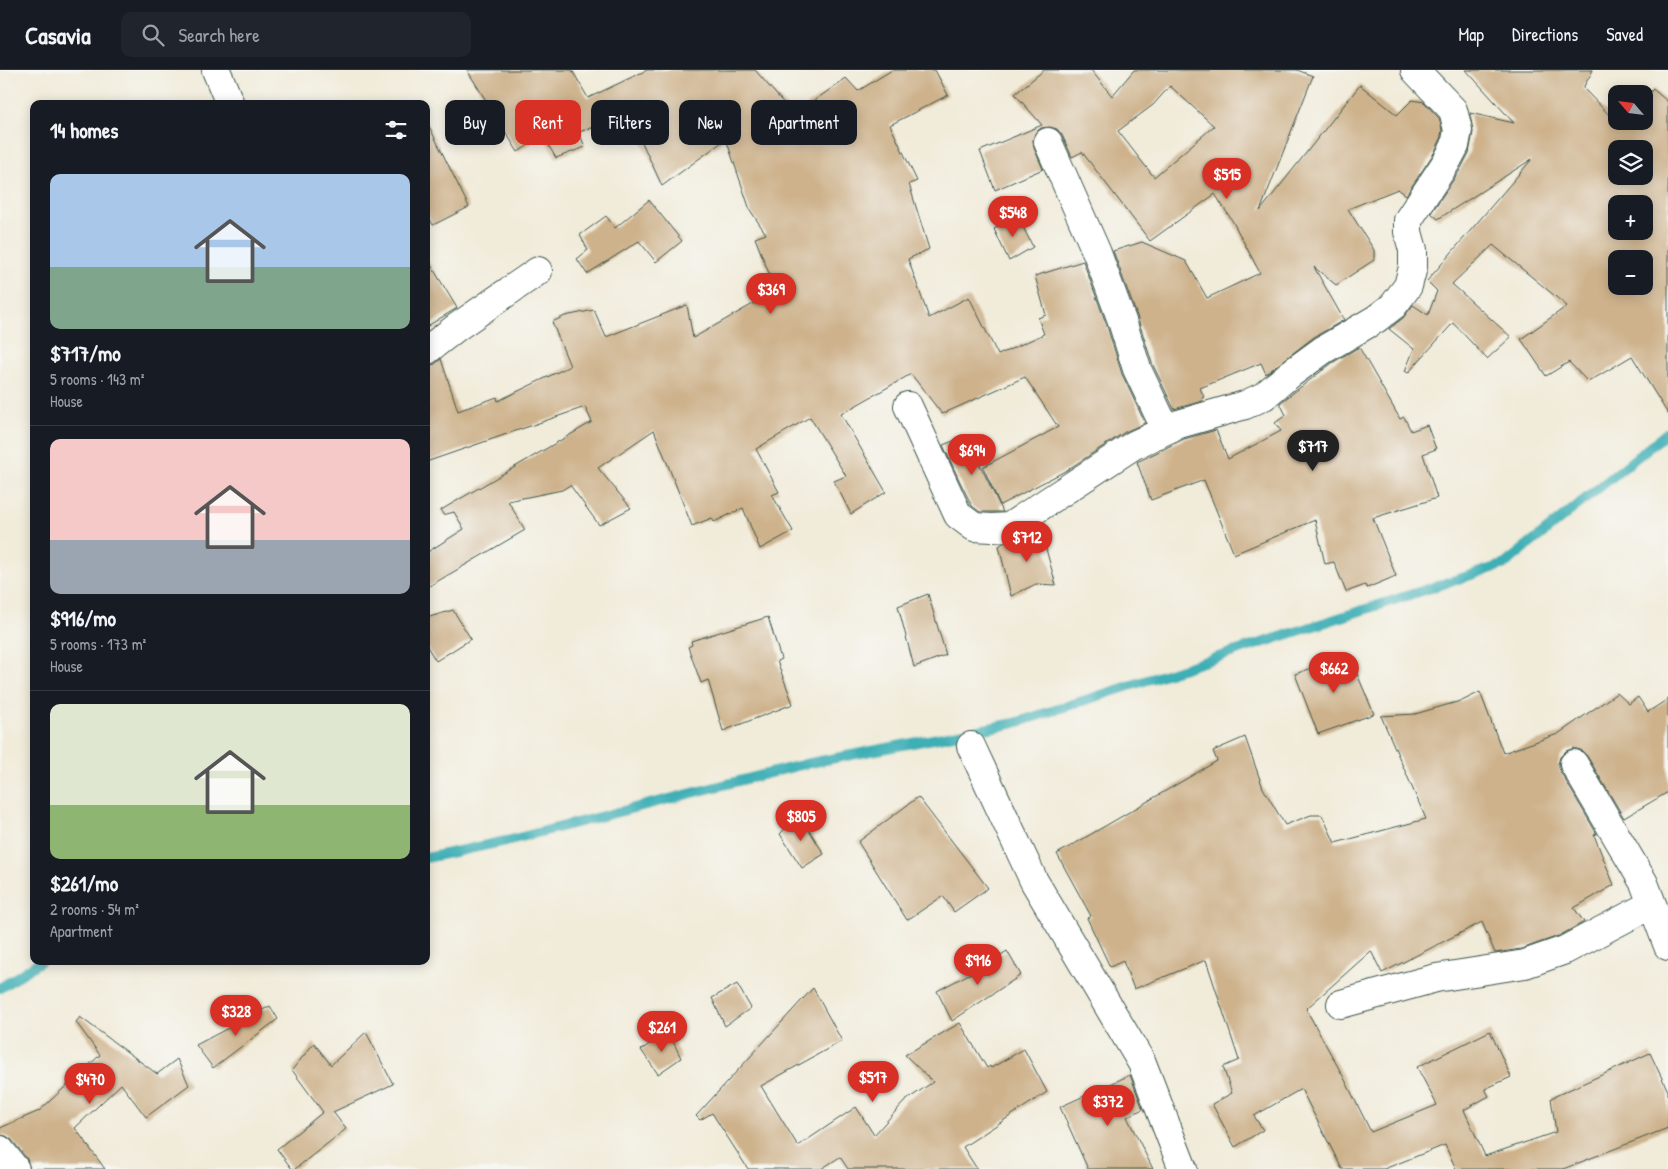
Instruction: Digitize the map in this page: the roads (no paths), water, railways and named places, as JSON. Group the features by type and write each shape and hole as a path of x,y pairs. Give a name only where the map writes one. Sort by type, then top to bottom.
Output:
{"street":[{"path":"216,70 228,100"},
{"path":"908,406 958,515 974,527 983,528 1009,526 1134,445 1179,424 1245,404 1264,396 1323,350 1376,319 1393,306 1408,286 1413,267 1413,250 1408,232 1408,220 1447,161 1455,146 1458,130 1453,110 1415,70"},
{"path":"1048,142 1097,253 1137,369 1166,430"},
{"path":"430,348 538,271"},
{"path":"971,746 1034,881 1142,1062 1183,1169"},
{"path":"1574,764 1644,883 1668,946"},
{"path":"1341,1004 1436,978 1525,964 1565,950 1652,904"},
{"path":"0,1150 15,1169"}],"waterway":[{"path":"430,857 506,841 805,764 1015,723 1505,564 1668,432"},
{"path":"0,988 35,965"}]}
